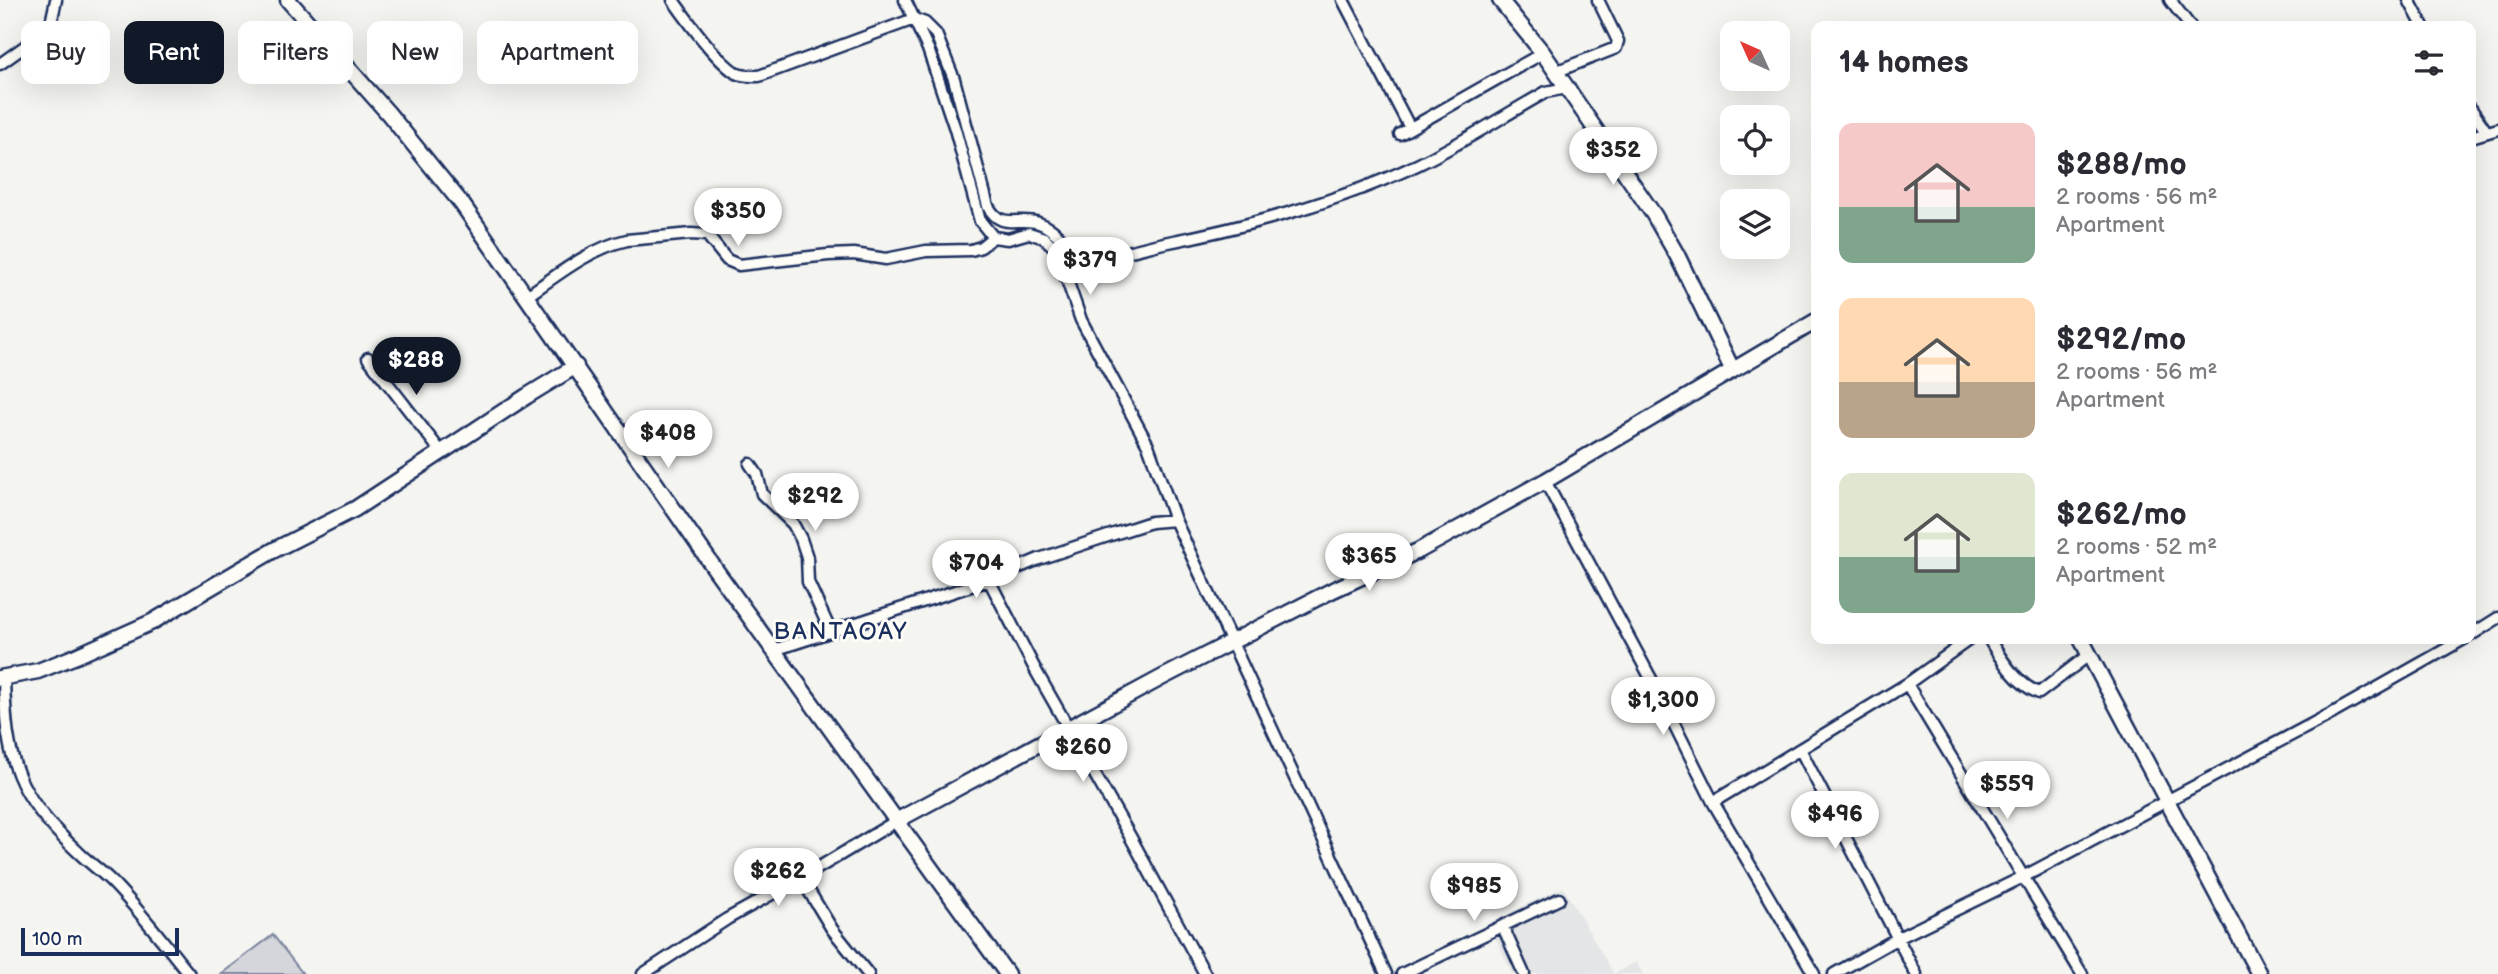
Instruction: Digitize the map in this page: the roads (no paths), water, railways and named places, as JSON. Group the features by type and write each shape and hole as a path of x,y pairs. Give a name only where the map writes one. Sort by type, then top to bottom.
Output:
{"street":[{"path":"0,64 45,32 51,23 56,0"},
{"path":"288,0 379,103 462,204 707,558 898,820 999,971"},
{"path":"673,0 723,61 736,73 746,76 759,76 914,19 925,23 936,34 954,79 992,215 1004,222 1038,223 1048,227 1075,251 1097,257 1221,232 1329,202 1418,165 1546,92 1567,88"},
{"path":"905,0 928,49 956,129 980,221 993,237 1008,239 1029,233 1044,238 1059,257 1081,320 1149,445 1175,520 1386,974"},
{"path":"1343,0 1410,128"},
{"path":"1500,0 1543,53 1660,225 1732,369"},
{"path":"1555,72 1616,48 1618,41 1598,0"},
{"path":"2170,0 2186,21"},
{"path":"2409,0 2420,21"},
{"path":"1400,134 1543,53"},
{"path":"2476,116 2486,131"},
{"path":"2476,135 2498,129"},
{"path":"527,296 565,269 617,242 627,240 707,235 727,260 740,265 845,254 886,259 926,251 971,250 981,247 993,237"},
{"path":"643,974 727,919 898,820 1331,591 1420,550 1545,481 1811,324"},
{"path":"368,358 442,453"},
{"path":"190,974 113,883 37,810 23,788 10,751 2,678 38,670 76,656 152,622 274,550 355,509 576,366"},
{"path":"750,464 757,474 762,494 793,524 801,538 807,557 808,582 830,630"},
{"path":"1545,481 1656,688 1713,802 1814,974"},
{"path":"774,650 989,580 1039,559 1108,536 1151,523 1175,520"},
{"path":"989,580 1008,620 1205,974"},
{"path":"2476,632 2498,618"},
{"path":"1713,802 1906,684 1963,644"},
{"path":"1992,644 2009,668 2039,693 2090,654"},
{"path":"2084,644 2259,974"},
{"path":"1834,974 1898,938 2023,877 2333,713 2455,644"},
{"path":"1906,684 2082,974"},
{"path":"1800,749 1916,974"},
{"path":"802,878 832,929 868,974"},
{"path":"1402,974 1559,899"},
{"path":"1503,927 1524,974"}],"district":[{"name":"BANTAOAY","path":"841,631"}]}
